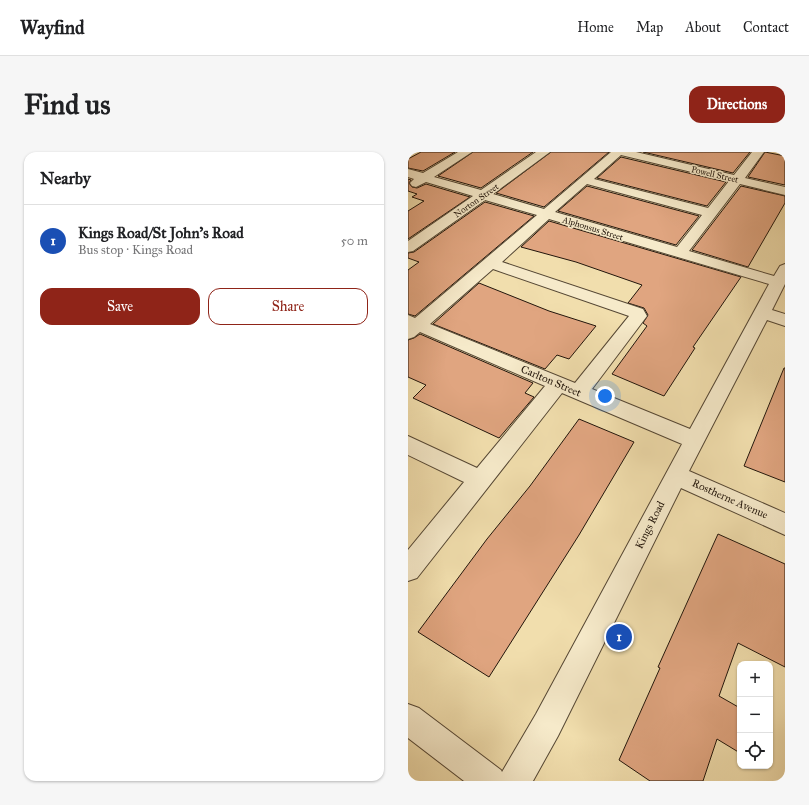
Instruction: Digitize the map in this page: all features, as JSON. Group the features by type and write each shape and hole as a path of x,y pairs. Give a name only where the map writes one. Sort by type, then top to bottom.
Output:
{"street":[{"path":"408,187 466,152"},
{"name":"Norton Street","path":"408,248 544,152"},
{"path":"411,326 491,263 584,180 619,152"},
{"name":"Powell Street","path":"619,152 785,191"},
{"path":"680,253 758,152"},
{"name":"Alphonsus Street","path":"408,173 680,253 782,276"},
{"path":"584,180 710,213"},
{"path":"491,263 637,313 638,316 579,392"},
{"name":"Kings Road","path":"515,781 550,718 694,440 782,276"},
{"path":"762,313 785,320"},
{"name":"Carlton Street","path":"411,326 579,392 694,440"},
{"path":"408,569 558,384"},
{"path":"408,445 481,480"},
{"name":"Rostherne Avenue","path":"676,475 785,524"},
{"path":"408,719 490,781"}],"building":[{"path":"421,152 455,152 423,171 408,168 408,159"},
{"path":"473,152 533,152 481,188 438,176"},
{"path":"551,152 609,152 544,207 496,193"},
{"path":"643,152 750,152 733,173"},
{"path":"765,152 785,156 785,185 748,177"},
{"path":"621,157 726,182 707,206 597,178"},
{"path":"408,179 411,180 409,183 412,187 417,188 426,184 470,197 408,239 408,211 424,201 412,197 417,194 408,191"},
{"path":"587,186 699,216 676,245 558,211"},
{"path":"741,186 785,196 785,203 748,267 692,250"},
{"path":"485,202 534,216 415,316 408,314 408,270 419,262 408,258 408,253 414,252"},
{"path":"549,221 741,277 693,347 695,348 664,396 612,374 647,326 643,323 648,315 644,308 628,303 642,285 576,262 521,247"},
{"path":"479,283 549,311 596,326 569,359 557,355 545,369 433,324"},
{"path":"420,334 533,383 525,393 534,397 499,438 413,398 426,385 408,377 408,340"},
{"path":"785,368 785,482 744,466"},
{"path":"579,419 634,442 579,535 489,677 418,632 487,539 530,486"},
{"path":"718,534 785,564 785,667 738,643 719,696 737,706 737,751 717,739 703,781 650,781 619,760 660,668 658,667"}],"place":[{"name":"Kings Road/St John's Road","path":"619,637"}]}
